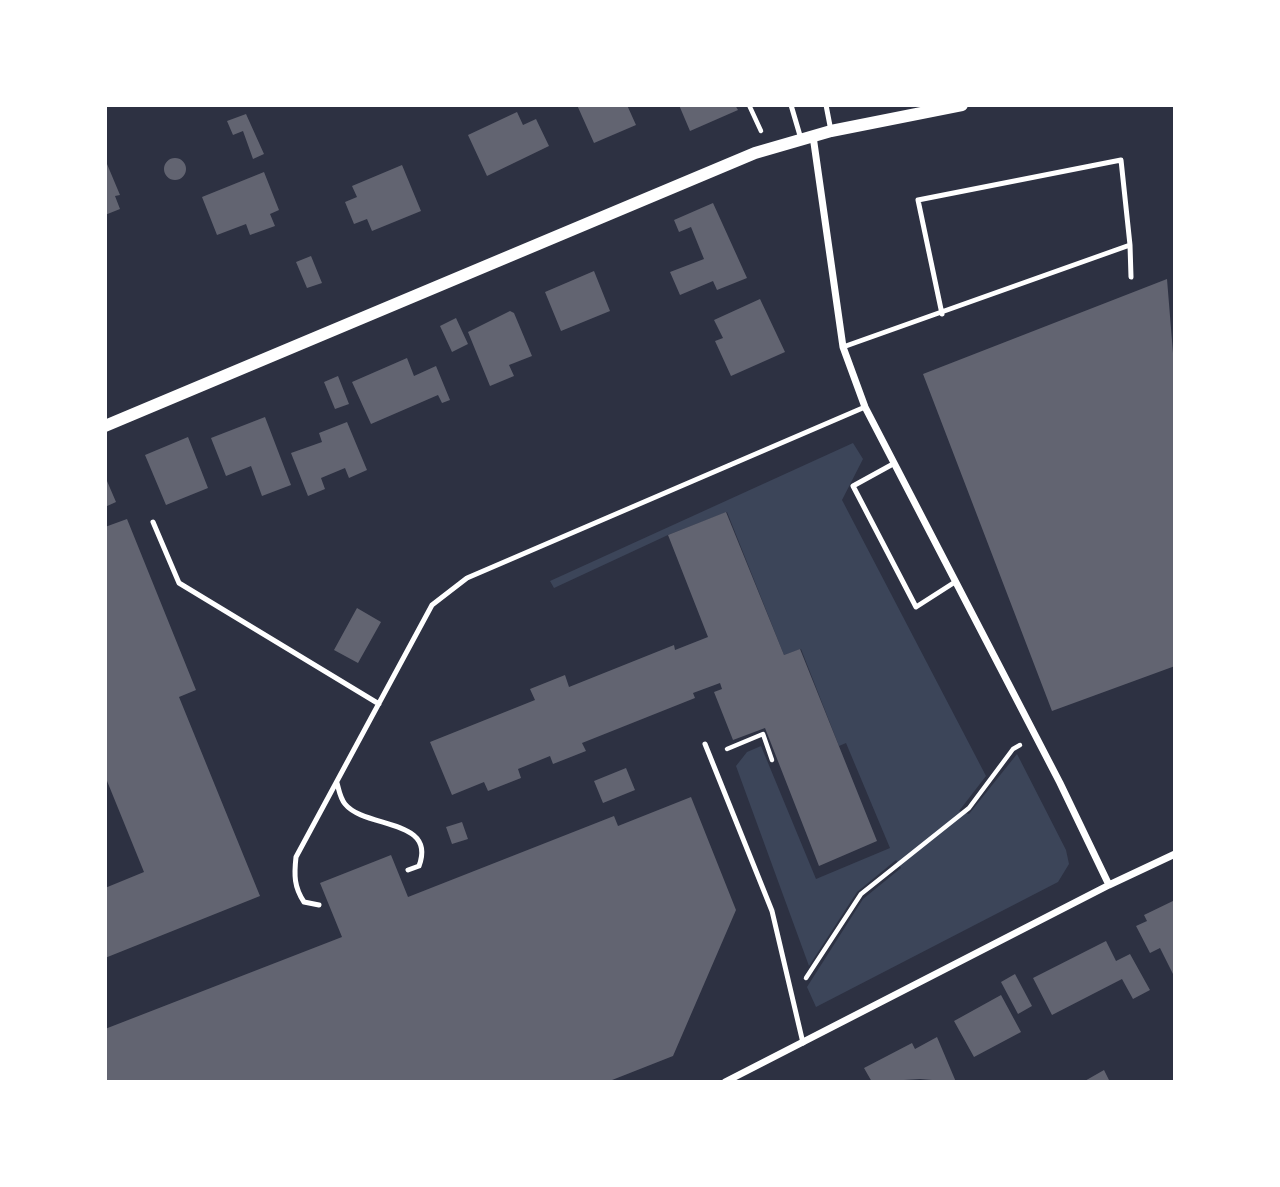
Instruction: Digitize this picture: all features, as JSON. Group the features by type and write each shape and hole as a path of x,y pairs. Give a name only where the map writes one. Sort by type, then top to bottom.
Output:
{"street":[{"path":"105,426 732,163 831,131 962,105"},
{"path":"807,138 844,347 865,407 1036,736 1109,885"},
{"path":"725,1082 1109,885 1175,854"}],"lane":[{"path":"791,105 807,138"},
{"path":"826,105 831,131"},
{"path":"942,314 918,200 1121,160 1131,277"},
{"path":"844,347 1130,245"},
{"path":"319,905 304,902 297,892 294,875 296,857 432,605 467,578 865,407"},
{"path":"893,464 853,486 916,607 955,582"},
{"path":"153,522 179,583 379,704"},
{"path":"705,744 772,911 803,1043"},
{"path":"337,783 345,804 360,815 405,828 416,837 421,845 422,856 419,866 408,870"}],"path":[{"path":"710,756 763,734 772,760"},
{"path":"789,985 804,980 861,894 969,808 1013,749 1036,736"}],"shaded area":[{"path":"853,443 863,459 842,500 986,776 959,811 969,814 1017,754 1066,850 1069,864 1058,882 816,1007 807,987 863,899 901,868 896,860 857,892 809,966 736,766 747,752 761,746 816,879 890,848 846,743 839,746 801,649 784,655 727,512 668,535 554,588 550,581"}],"building":[{"path":"577,105 627,105 636,125 594,143"},
{"path":"679,105 735,105 738,110 690,131"},
{"path":"517,112 523,125 536,119 549,146 487,176 468,135"},
{"path":"246,114 264,154 253,159 243,131 233,135 227,121"},
{"path":"175,158 183,161 186,169 183,177 175,180 167,177 164,169 167,161"},
{"path":"107,164 120,195 115,196 120,209 105,215"},
{"path":"402,165 421,211 372,231 367,219 354,224 345,202 357,197 352,186"},
{"path":"264,172 279,210 270,214 275,226 250,235 246,224 217,235 202,197"},
{"path":"713,203 747,278 717,290 713,281 680,295 670,272 704,259 691,227 679,232 674,220"},
{"path":"311,256 322,283 307,288 296,262"},
{"path":"594,271 610,311 561,331 545,292"},
{"path":"1167,279 1175,378 1175,666 1052,711 923,374"},
{"path":"760,299 785,352 731,376 715,341 723,338 714,320"},
{"path":"510,311 514,313 532,356 509,365 514,376 490,386 468,332"},
{"path":"456,318 468,344 452,352 440,326"},
{"path":"407,358 414,376 436,366 450,400 442,403 438,395 371,424 352,382"},
{"path":"338,376 349,404 335,409 324,382"},
{"path":"265,417 291,485 262,496 251,466 226,476 211,438"},
{"path":"347,422 367,470 349,478 345,468 321,478 325,489 308,496 291,453 322,442 319,433"},
{"path":"188,437 208,488 166,505 145,455"},
{"path":"107,481 116,502 105,507 105,482"},
{"path":"726,512 784,655 800,649 877,841 819,866 765,728 733,740 714,692 722,689 720,683 693,693 695,698 582,743 586,751 553,764 550,756 518,769 521,778 488,791 484,782 452,795 430,742 535,700 530,689 565,675 569,687 674,645 675,650 708,637 668,535"},
{"path":"127,519 196,690 179,697 260,896 105,958 105,888 144,872 105,776 105,527"},
{"path":"357,608 381,622 358,663 334,650"},
{"path":"626,768 635,790 603,803 594,781"},
{"path":"691,797 736,910 673,1056 607,1082 105,1082 105,1029 342,937 320,883 391,855 408,897 614,816 618,826"},
{"path":"462,822 468,839 452,844 446,827"},
{"path":"1175,900 1175,978 1160,948 1150,953 1136,926 1147,921 1144,915"},
{"path":"1106,941 1116,961 1130,954 1150,990 1133,999 1122,979 1052,1015 1033,978"},
{"path":"1015,974 1032,1006 1018,1014 1001,982"},
{"path":"1001,995 1021,1032 974,1057 954,1021"},
{"path":"937,1037 956,1082 920,1079 872,1082 864,1068 912,1043 915,1049"},
{"path":"1104,1070 1110,1082 1083,1082"}]}
